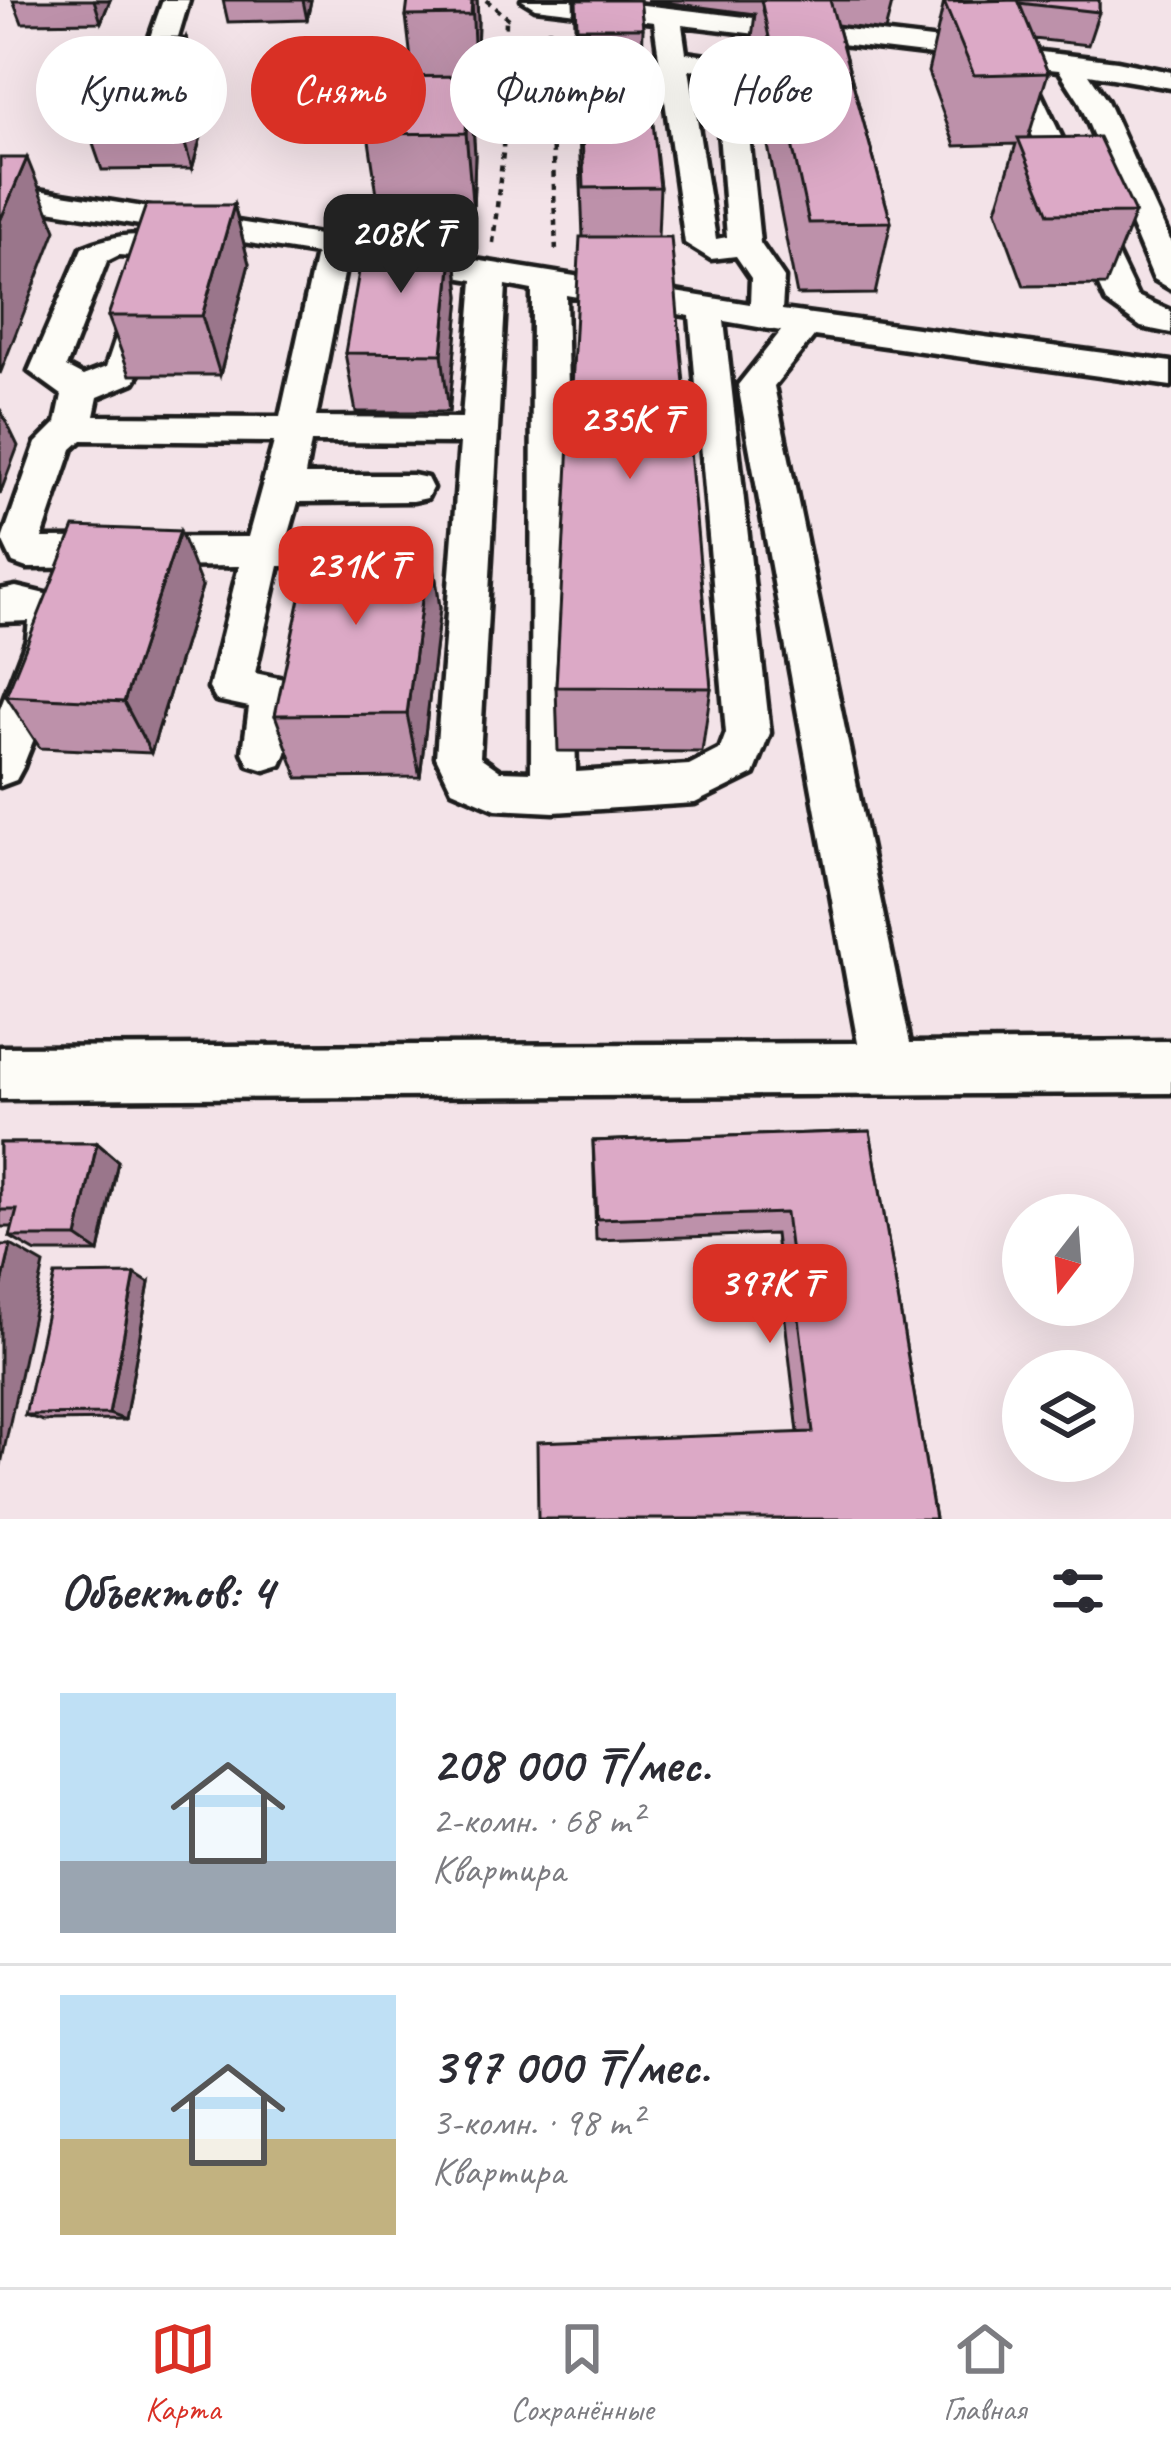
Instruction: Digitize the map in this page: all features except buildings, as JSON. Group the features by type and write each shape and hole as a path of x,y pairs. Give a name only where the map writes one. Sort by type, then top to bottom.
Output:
{"lane":[{"path":"164,36 176,0"},
{"path":"543,1 1171,80"},
{"path":"667,17 701,243 711,249 744,244"},
{"path":"1010,57 1123,302 1154,319 1171,322"},
{"path":"673,58 717,65 729,77 744,244 770,276 784,320 757,385 889,1070"},
{"path":"1069,64 1093,101 1171,279"},
{"path":"0,193 490,273 553,265 706,307 1171,374"},
{"path":"266,752 273,692 231,688 251,591 283,489 334,248"},
{"path":"553,265 554,793"},
{"path":"490,273 458,757 468,777 496,790 554,793 695,784 738,761 748,733 706,307"},
{"path":"415,551 27,553 22,540 55,443 77,409 293,430 480,431"},
{"path":"283,489 413,488"},
{"path":"0,606 16,603 51,610 47,639 0,767"},
{"path":"0,1073 1171,1067"}],"path":[{"path":"543,1 553,265"},
{"path":"490,273 503,154 506,19"}]}
